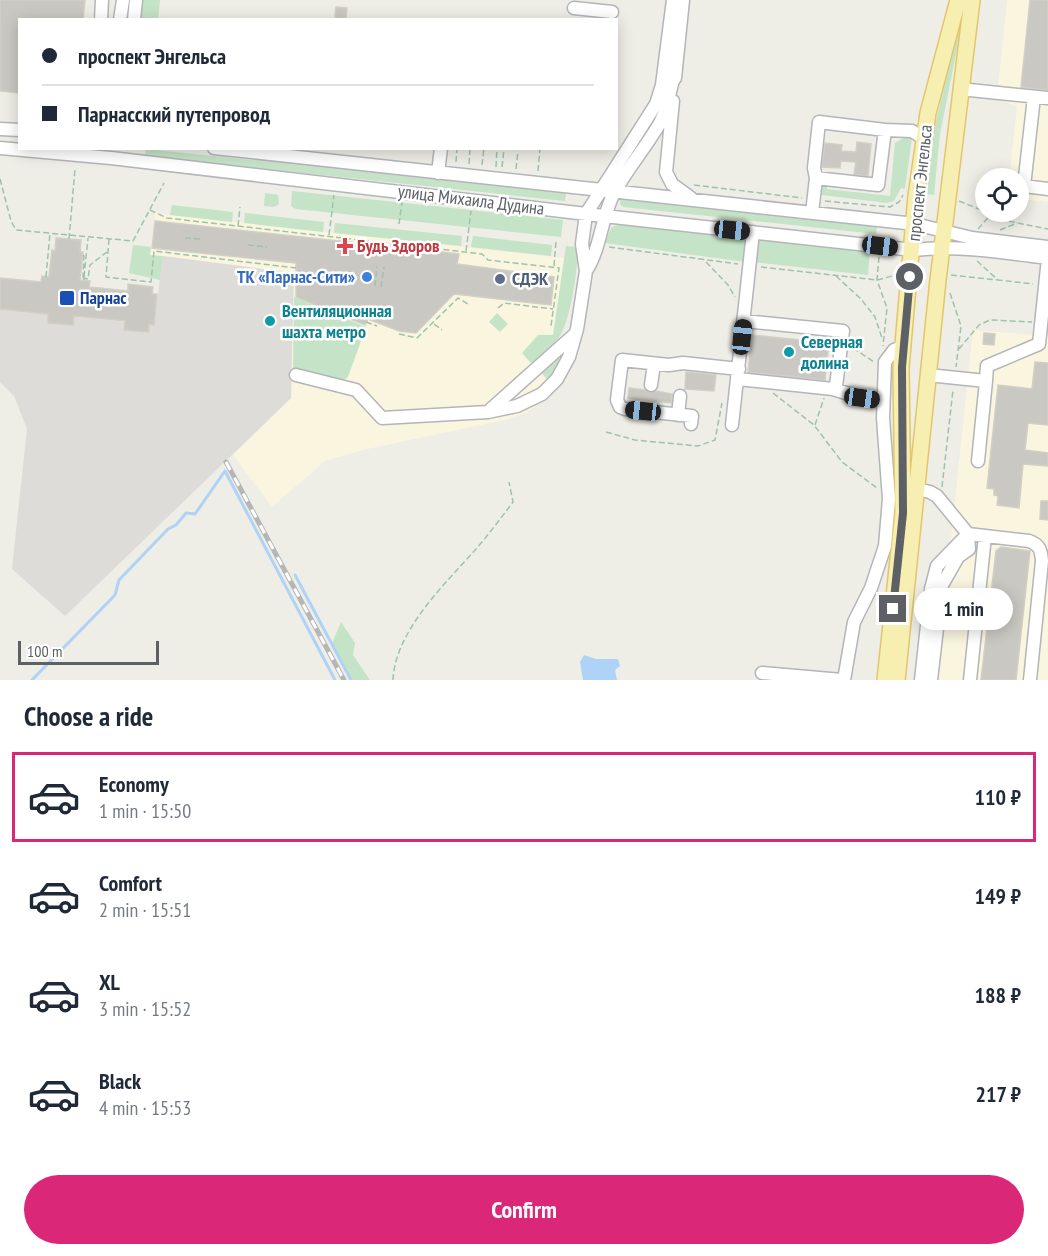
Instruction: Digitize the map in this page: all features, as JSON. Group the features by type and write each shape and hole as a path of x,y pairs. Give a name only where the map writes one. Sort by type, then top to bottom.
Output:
{"main road":[{"name":"проспект Энгельса","path":"909,514 902,367 923,138 958,0"},
{"name":"проспект Энгельса","path":"909,514 917,489 943,240 972,0"},
{"path":"885,680 909,514"},
{"path":"897,680 909,514"}],"street":[{"path":"101,18 102,0"},
{"path":"120,18 123,0"},
{"path":"134,18 136,0"},
{"path":"296,375 356,390 382,418 488,412 518,406 542,394 557,379 569,357 575,334 586,271 582,244 586,214 656,104 662,85 673,0"},
{"path":"683,0 670,17 675,72 666,172 672,184 695,200"},
{"path":"574,8 613,10"},
{"path":"586,271 595,258 604,216 615,192 660,123 675,72"},
{"path":"960,90 1048,98"},
{"path":"1034,97 1024,186 1048,188"},
{"path":"891,130 920,121 928,113"},
{"path":"812,213 819,122 912,131 923,138"},
{"path":"0,129 18,130"},
{"path":"816,178 878,185 891,130"},
{"name":"улица Михаила Дудина","path":"0,148 18,149"},
{"name":"улица Михаила Дудина","path":"56,150 112,152 586,214 913,250 943,240"},
{"name":"улица Михаила Дудина","path":"224,150 915,224 943,240"},
{"path":"438,173 441,150"},
{"path":"732,425 753,232"},
{"path":"943,240 972,238 1048,247"},
{"path":"943,240 971,248 1048,258 1041,323 1043,345 987,366 978,461"},
{"path":"744,317 843,331 836,386 830,389"},
{"path":"488,412 575,334"},
{"path":"762,673 843,680 854,622 881,564 885,546 889,499 883,401 885,366 894,350 904,346"},
{"path":"691,424 692,416 625,409 618,404 622,360 669,365 683,363 739,374 761,382 830,389 883,401"},
{"path":"651,385 654,364"},
{"path":"928,375 986,381"},
{"path":"678,415 680,396"},
{"path":"917,489 937,496 968,534 969,549 958,557 942,585 931,680"},
{"path":"968,534 1029,541 1037,543 1041,550 1042,561 1030,680"},
{"path":"921,680 931,589 937,566 968,534"},
{"path":"970,680 985,536"}],"path":[{"path":"456,162 457,150"},
{"path":"469,164 470,150"},
{"path":"482,165 484,150"},
{"path":"496,167 497,150"},
{"path":"502,167 504,150"},
{"path":"516,169 518,150"},
{"path":"538,171 540,150"},
{"path":"69,239 75,169"},
{"path":"0,179 11,221 16,230 133,241 164,183"},
{"path":"687,184 890,207 899,202 903,195"},
{"path":"329,236 334,194"},
{"path":"955,200 975,207"},
{"path":"399,224 402,201"},
{"path":"958,208 959,201"},
{"path":"238,226 240,207"},
{"path":"466,252 471,209"},
{"path":"150,210 167,218 482,254 488,260 559,268 551,326"},
{"path":"982,232 975,231 984,222"},
{"path":"1012,222 1048,229"},
{"path":"1000,230 1017,223"},
{"path":"46,276 50,233"},
{"path":"84,279 88,237"},
{"path":"185,238 201,239"},
{"path":"109,239 106,277 151,282 154,251 296,268"},
{"path":"554,267 556,241"},
{"path":"249,245 267,247"},
{"path":"84,279 88,279 90,265 108,252"},
{"path":"83,255 82,278 84,279"},
{"path":"880,255 877,280 887,308 883,340 885,366"},
{"path":"705,261 728,285 744,317"},
{"path":"976,261 998,280"},
{"path":"375,286 377,266"},
{"path":"381,287 384,267"},
{"path":"950,274 1045,285"},
{"path":"836,276 861,299 875,317 883,340"},
{"path":"937,496 942,489 961,326 949,290"},
{"path":"399,334 417,338 458,298 468,304"},
{"path":"498,308 504,303 554,309"},
{"path":"958,350 979,325 990,320 1041,323"},
{"path":"366,322 377,326"},
{"path":"433,323 442,330"},
{"path":"842,342 885,366"},
{"path":"761,382 814,426 842,462 889,499"},
{"path":"814,426 830,389"},
{"path":"393,680 393,671 409,629 442,585 477,548 513,502 509,482"}],"shaded area":[{"path":"1007,0 1048,0 1048,202 1029,200 1029,168 1010,168 1017,107 997,98"},
{"path":"155,213 564,258 553,335 541,334 522,353 556,391 528,412 513,418 363,450 325,461 272,507 233,455 291,398 294,274 150,255"},
{"path":"163,256 294,273 291,398 65,616 12,569 27,429 14,396 0,382 0,309 154,325"},
{"path":"973,330 1048,336 1048,680 936,680"}],"green space":[{"path":"141,0 160,0 158,18 139,18"},
{"path":"958,28 961,29 940,134 934,195 927,194 933,134"},
{"path":"908,135 912,137 905,189 901,188 894,201 887,203 822,195 821,184 827,185 827,189 890,196 895,143"},
{"path":"146,150 156,150 566,193 565,201 145,156"},
{"path":"292,191 563,220 561,237 296,209 291,206"},
{"path":"265,193 278,195 279,204 274,207 264,206"},
{"path":"625,198 877,226 876,234 623,207 620,200"},
{"path":"172,205 233,212 232,222 170,215"},
{"path":"245,213 324,222 323,232 244,223"},
{"path":"335,223 462,236 461,246 334,233"},
{"path":"621,223 745,237 747,240 745,262 605,243 611,228"},
{"path":"473,236 552,245 551,256 471,247"},
{"path":"758,238 870,250 868,275 753,262"},
{"path":"133,245 151,247 150,255 163,256 160,280 129,273"},
{"path":"566,246 577,247 577,266 574,291 565,326 548,350 531,363 522,353 538,335 553,335"},
{"path":"294,297 366,327 348,377 344,380 293,369"},
{"path":"497,313 508,324 500,332 489,322"},
{"path":"556,358 561,362 549,381 540,371"},
{"path":"341,622 355,643 353,655 370,680 350,680 332,643"}],"water":[{"path":"584,655 596,659 618,659 620,666 615,670 617,680 583,680 580,662"}],"building":[{"path":"0,0 85,0 83,18 18,18 18,93 0,91"},
{"path":"1030,0 1048,0 1048,90 1021,87"},
{"path":"336,7 347,8 346,18 335,17"},
{"path":"857,142 871,144 868,176 854,174 856,162 841,161 840,168 822,167 825,143 842,145 841,151 856,152"},
{"name":"ТК «Парнас-Сити»","path":"155,221 459,254 457,264 554,277 551,305 454,294 416,333 399,331 368,319 365,325 296,297 296,263 152,248"},
{"name":"Парнас","path":"56,238 81,240 80,252 83,252 80,280 90,281 89,287 128,291 128,284 153,287 152,294 157,294 154,325 149,324 149,332 124,330 125,321 74,316 73,325 48,323 48,314 0,309 0,278 41,282 42,276 49,277 52,250 55,251"},
{"name":"Вентиляционная шахта метро","path":"270,315 275,320 270,325 265,320"},
{"path":"984,333 995,334 994,345 983,344"},
{"name":"Северная долина","path":"752,335 829,343 825,380 748,372"},
{"path":"1035,362 1048,363 1048,425 1028,423 1025,450 1048,453 1048,466 1023,464 1019,508 997,505 998,496 994,495 994,489 987,488 998,385 1032,389"},
{"path":"686,372 716,375 714,391 685,389"},
{"path":"629,388 650,393 656,391 672,394 671,403 628,398"},
{"path":"1041,501 1048,501 1048,520 1040,519"},
{"path":"1001,547 1030,551 1016,680 981,680 996,551"}],"waterway":[{"path":"32,680 115,595 119,580 168,529 176,525 186,513 195,514 225,471 335,680"},
{"path":"295,575 351,680"}],"railway":[{"path":"226,462 344,680"}],"place":[{"name":"Будь Здоров","path":"345,246"},
{"name":"ТК «Парнас-Сити»","path":"367,277"},
{"name":"СДЭК","path":"500,279"},
{"name":"Парнас","path":"67,298"},
{"name":"Вентиляционная шахта метро","path":"270,321"},
{"name":"Северная долина","path":"789,352"}],"route":[{"path":"893,609 903,513 902,367 910,277"}]}
